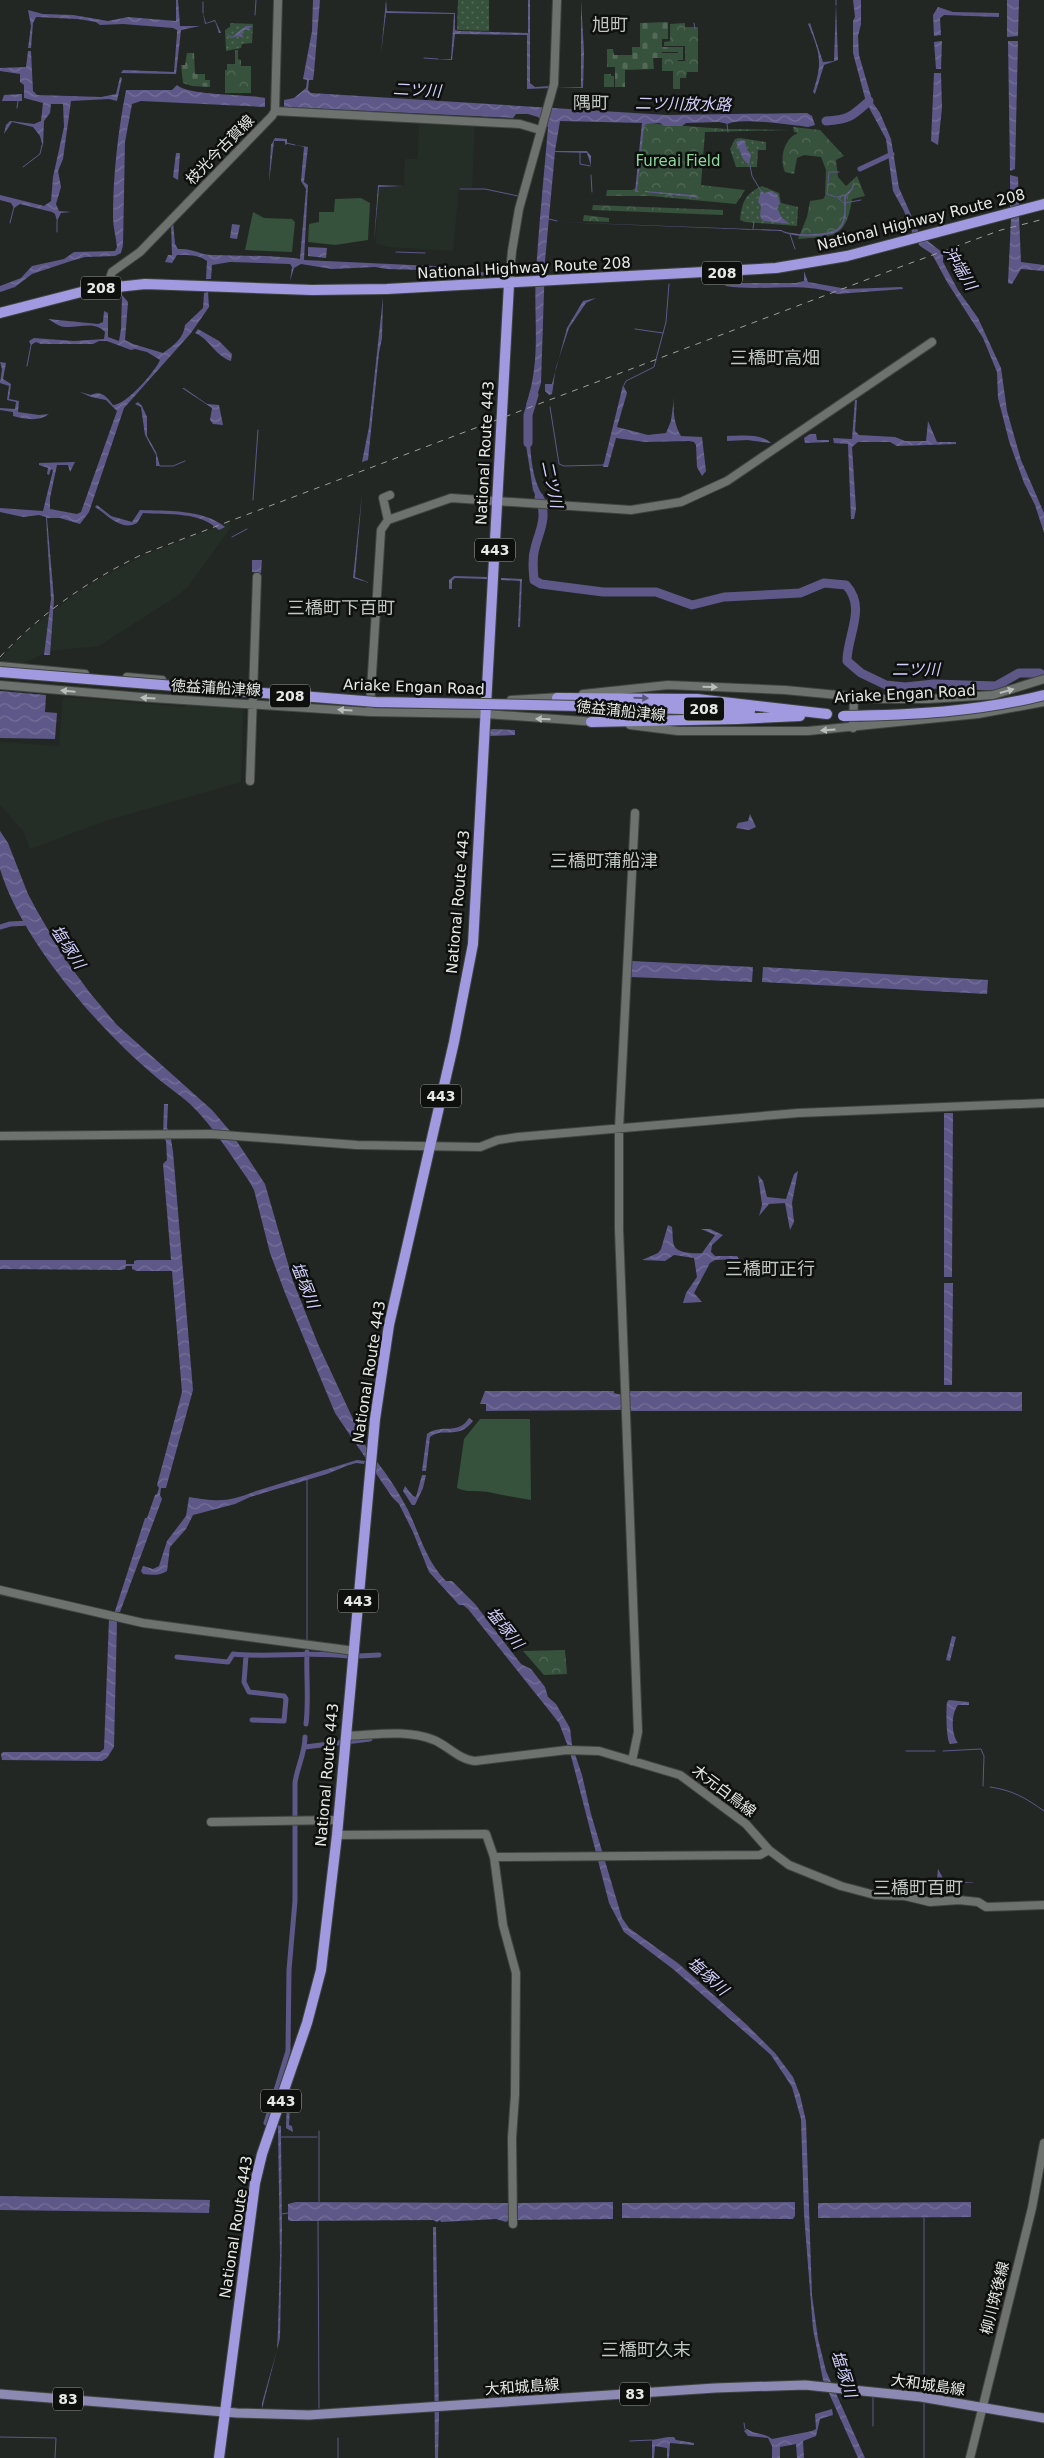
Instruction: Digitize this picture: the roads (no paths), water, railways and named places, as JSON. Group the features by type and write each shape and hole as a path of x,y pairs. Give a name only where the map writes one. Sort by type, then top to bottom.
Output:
{"highway":[{"name":"National Highway Route 208","path":"0,312 69,294 107,287 145,284 353,290 509,284 776,268 826,261 1044,204"},
{"name":"National Route 443","path":"218,2458 255,2183 262,2154 307,2023 322,1970 339,1820 371,1464 389,1325 454,1042 473,944 509,284"},
{"name":"Ariake Engan Road","path":"0,672 376,702 827,714 902,715 966,710 1044,693"},
{"path":"557,698 697,699 827,714"},
{"path":"591,722 738,719 827,714"}],"main road":[{"name":"大和城島線","path":"0,2394 224,2412 309,2415 715,2388 830,2387 921,2397 1044,2418"}],"street":[{"name":"枝光今古賀線","path":"107,287 112,272 140,252 275,111 278,0"},
{"path":"509,284 519,210 548,108 556,70 557,0"},
{"path":"275,111 520,124 541,128"},
{"path":"370,712 381,530 383,524 388,520 451,498 641,509 681,502 713,489 793,438 932,342"},
{"path":"388,520 382,503 383,498 390,495"},
{"path":"250,781 257,577"},
{"name":"徳益蒲船津線","path":"0,666 370,697 487,700 557,698 668,685 928,699 992,695 1044,680"},
{"name":"徳益蒲船津線","path":"0,685 116,696 370,712 486,714 678,731 730,732 783,732 853,728 900,720 978,714 1044,702"},
{"path":"729,688 730,700"},
{"path":"853,728 854,696"},
{"path":"928,699 929,718"},
{"path":"730,723 730,732"},
{"path":"632,1761 638,1732 626,1388 620,1293 619,1129 635,813"},
{"path":"0,1136 211,1134 357,1145 480,1147 504,1138 798,1113 1044,1103"},
{"path":"0,1590 161,1626 355,1651"},
{"name":"木元白鳥線","path":"346,1740 415,1735 435,1741 468,1761 567,1750 599,1752 680,1775 746,1824 769,1850 789,1865 805,1873 858,1892 875,1895 905,1896 930,1902 959,1900 978,1902 986,1907 1044,1905"},
{"path":"211,1822 339,1820"},
{"path":"337,1835 486,1834 494,1857 503,1925 516,1973 515,2095 512,2138 513,2221"},
{"path":"494,1857 760,1855 769,1850"},
{"name":"柳川筑後線","path":"970,2458 1032,2208 1044,2143"}],"water":[{"path":"176,0 178,0 180,26 200,26 181,30 176,74 121,73 123,70 174,72 177,30 173,28 123,24 100,25 96,22 78,19 36,17 33,23 31,48 28,48 31,26 28,10 43,14 73,15 108,21 128,17 176,21"},
{"path":"313,0 320,0 314,73 313,80 309,80 308,90 311,93 667,115 807,113 812,116 815,125 808,127 743,121 728,124 719,122 686,123 682,126 664,126 660,123 646,124 644,127 637,190 639,192 635,192 642,123 560,121 555,151 587,151 591,156 591,166 587,153 555,152 545,261 541,383 535,402 526,405 534,371 536,272 548,127 538,117 528,114 516,114 513,118 284,107 284,100 294,98 306,88 307,80 303,79 312,31"},
{"path":"386,0 387,11 455,13 455,30 459,31 528,33 528,0 530,0 530,83 535,87 550,86 550,88 527,89 527,35 455,34 452,60 437,60 451,59 454,14 386,13 381,53"},
{"path":"581,0 584,52 583,88 557,87 581,87"},
{"name":"沖端川","path":"853,0 861,0 861,24 858,36 859,55 873,103 880,113 891,139 899,188 920,235 943,253 943,262 958,290 978,318 1001,368 1007,411 1021,460 1044,513 1044,533 1035,505 1024,483 1009,441 998,398 997,372 983,338 947,282 932,254 920,246 914,237 904,211 893,191 886,139 866,102 853,53 853,21 855,17"},
{"path":"1007,0 1019,0 1018,36 1007,37"},
{"path":"836,4 838,60 824,65 815,94 813,92 818,73 819,58 808,24 810,23 823,62 834,61"},
{"path":"938,7 953,12 999,13 999,17 944,15 940,18 941,35 934,36 933,15"},
{"path":"203,13 206,23 215,20 221,33 219,33 215,21 205,24"},
{"path":"246,26 253,26 249,28 250,31 246,29 241,33 244,38 238,36 231,38 226,33 232,37"},
{"path":"942,41 941,69 936,69 934,42"},
{"path":"1008,41 1018,41 1015,169 1010,171"},
{"path":"28,51 31,51 33,91 37,95 101,97 116,94 120,77 122,78 117,101 109,99 71,101 63,159 58,171 61,187 56,204 59,211 71,212 61,213 57,221 55,214 52,212 20,204 14,208 11,203 0,200 0,195 44,206 51,201 53,177 64,127 63,104 51,104 50,113 44,121 43,147 40,136 33,127 12,122 4,134 6,125 10,121 34,124 41,121 43,103 24,98 24,85 20,82 20,74 0,71 0,68 26,67"},
{"path":"934,73 941,73 942,108 938,145 931,141"},
{"path":"177,85 183,89 205,93 265,98 265,107 141,101 132,104 125,142 123,245 121,253 115,256 85,257 71,261 32,274 15,287 0,292 0,286 21,278 32,266 64,259 74,252 115,251 117,247 113,221 115,169 126,90 172,90"},
{"path":"22,94 22,101 2,101 4,95"},
{"path":"275,138 287,139 287,144 285,145 285,141 274,141 269,182 271,145"},
{"path":"745,141 747,150 751,154 749,165 743,159 736,142"},
{"path":"296,145 308,147 304,182 308,185 304,260 433,266 489,273 489,275 473,276 455,271 375,267 332,269 301,264 294,268 290,281 292,267 290,264 230,262 212,265 211,279 206,279 207,261 200,257 177,255 172,263 165,262 168,255 172,255 171,224 173,221 175,244 178,249 208,255 267,256 300,259 306,189 301,181 304,147"},
{"path":"176,153 180,153 178,180 173,177"},
{"path":"1010,175 1018,177 1019,206 1010,209"},
{"path":"854,179 853,189 846,197 843,225 837,232 821,236 793,235 781,231 557,222 781,230 811,234 828,232 839,227 843,220 844,196 852,188"},
{"path":"378,185 404,186 379,187 374,243"},
{"path":"761,191 764,193 771,191 777,194 780,203 777,208 782,218 790,224 763,221 760,216 761,206 758,202"},
{"path":"645,192 692,195 702,198"},
{"path":"1019,216 1021,262 1044,265 1044,271 1021,269 1012,284 1008,283 1011,219"},
{"path":"232,224 240,225 237,239 230,238"},
{"path":"308,247 327,248 326,258 308,256"},
{"path":"804,271 808,282 847,289 902,287 903,289 837,294 810,288 740,288 718,283 718,279 722,279 723,281 737,283 796,283 804,281"},
{"path":"208,292 209,307 191,333 124,408 89,512 80,524 60,518 47,518 54,599 50,655 44,655 51,599 46,517 39,515 23,517 0,512 0,508 43,511 53,470 51,469 49,475 47,474 48,468 39,465 39,463 75,462 70,472 68,465 57,465 50,498 50,509 77,514 81,512 117,411 106,400 91,397 80,392 91,395 98,393 106,397 113,405 119,404 140,387 160,360 147,352 131,350 107,341 99,341 93,344 41,344 36,342 31,345 29,341 34,338 74,341 104,339 105,332 100,328 88,325 63,327 48,319 98,324 103,322 104,311 108,313 108,337 119,341 122,295 128,302 125,340 163,353 171,348 183,334 185,325 203,308 204,293"},
{"path":"383,297 382,338 368,460 362,462 369,427"},
{"path":"596,298 586,303 569,328 559,359 567,328 583,301"},
{"path":"198,329 219,341 232,354 231,361 225,359 205,339 195,333"},
{"path":"0,362 6,363 3,379 11,384 9,399 19,401 18,412 39,415 49,414 41,418 27,419 13,416 13,412 0,410 0,408 15,409 16,402 7,400 9,386 0,383 2,369"},
{"path":"555,372 552,394 549,395 545,391 545,384 552,384"},
{"path":"623,385 627,393 617,427 648,435 666,433 671,421 674,398 674,418 681,436 702,437 706,471 702,476 697,467 696,445 694,442 689,441 645,442 616,438 608,467 603,467"},
{"path":"182,388 207,404 219,405 223,425 213,424 210,420 212,408"},
{"path":"855,400 857,400 855,431 859,435 895,437 905,441 926,441 928,421 937,442 956,442 956,444 897,446 890,442 858,442 852,447 856,509 854,519 851,519 848,444 834,443 833,438 852,439"},
{"path":"138,402 142,406 147,417 147,436 156,452 160,466 156,466 156,455 145,435 141,407 135,404"},
{"path":"533,408 530,427 524,428 527,410"},
{"path":"524,432 530,432 531,459 535,477 546,500 537,499 533,490"},
{"path":"810,434 816,434 817,440 829,440 829,442 805,443 804,438"},
{"path":"727,436 756,436 771,443 747,440 727,441"},
{"path":"362,494 355,577 370,583 353,578"},
{"path":"97,505 111,516 132,522 140,510 173,511 206,517 225,527 219,530 202,520 183,515 143,513 137,523 125,525 109,518 95,507"},
{"path":"252,560 262,560 261,573 252,572"},
{"path":"454,576 487,577 487,579 455,578 452,581 452,589 449,589 449,580"},
{"path":"501,578 522,579 520,627 518,627 520,581 501,580"},
{"path":"0,691 46,695 45,712 57,713 55,739 0,738"},
{"path":"489,730 515,730 515,735 489,736"},
{"path":"750,814 756,827 749,830 736,828 738,823 748,821"},
{"name":"塩塚川","path":"0,831 8,843 28,894 36,909 65,959 90,993 117,1025 212,1110 230,1131 265,1184 293,1281 318,1344 368,1451 399,1494 433,1565 446,1581 452,1581 475,1604 521,1664 531,1669 545,1687 548,1697 556,1704 570,1728 572,1745 622,1918 629,1928 679,1964 747,2025 775,2053 793,2077 800,2095 806,2121 812,2295 818,2339 826,2371 865,2458 858,2458 823,2380 813,2329 804,2214 801,2119 792,2087 771,2055 673,1969 624,1932 609,1903 570,1752 559,1723 468,1609 463,1605 459,1605 429,1572 413,1532 399,1504 392,1497 335,1413 270,1253 254,1190 249,1181 221,1140 198,1112 156,1077 111,1035 87,1009 44,954 26,926 11,897 0,869"},
{"path":"632,961 753,967 752,982 631,977"},
{"path":"763,967 988,980 987,994 762,982"},
{"path":"164,1104 168,1104 167,1128 170,1132 173,1152 193,1390 166,1488 161,1488 160,1495 162,1499 120,1612 117,1612 115,1619 117,1621 114,1747 107,1758 102,1761 2,1760 1,1754 3,1752 100,1752 104,1749 109,1619 112,1619 145,1518 147,1518 159,1488 157,1485 182,1392 172,1271 137,1271 132,1269 132,1266 126,1266 125,1269 121,1270 0,1269 0,1260 126,1260 126,1264 134,1264 134,1261 137,1260 171,1260 163,1164 167,1160 166,1141 163,1137"},
{"path":"944,1113 953,1113 952,1277 944,1277"},
{"path":"798,1171 792,1203 794,1222 790,1230 785,1203 769,1204 759,1216 762,1205 758,1175 763,1181 767,1197 786,1199 794,1174"},
{"path":"668,1225 672,1227 674,1245 680,1251 702,1253 715,1235 701,1229 710,1229 723,1235 712,1245 711,1252 715,1256 737,1256 739,1259 715,1260 710,1263 694,1293 702,1302 683,1303 686,1293 697,1277 694,1258 674,1255 665,1261 642,1260 658,1253 661,1249"},
{"path":"944,1283 953,1283 952,1385 944,1385"},
{"path":"485,1391 614,1391 614,1393 622,1395 622,1410 486,1411 486,1404 480,1404"},
{"path":"630,1391 1022,1392 1022,1411 630,1411"},
{"path":"469,1418 473,1421 462,1430 435,1434 430,1437 426,1471 422,1471 427,1434 438,1429 460,1427"},
{"path":"357,1460 365,1461 364,1464 356,1463 327,1474 250,1497 235,1504 193,1515 186,1529 170,1547 167,1571 152,1575 143,1574 141,1571 143,1566 153,1569 159,1566 167,1541 186,1516 189,1497 208,1500 231,1499"},
{"path":"422,1475 426,1475 423,1488 415,1505 412,1505 403,1491 405,1486 416,1497"},
{"path":"952,1636 956,1637 950,1661 946,1660"},
{"path":"949,1700 969,1702 969,1705 958,1705 954,1713 953,1729 958,1743 950,1744 946,1717 947,1702"},
{"path":"938,1869 944,1880 976,1883 921,1882 937,1879"},
{"path":"291,2087 289,2125 292,2126 293,2132 286,2128 287,2096"},
{"path":"276,2125 281,2126 282,2230 280,2338 277,2350 280,2257 278,2127"},
{"path":"0,2196 210,2200 209,2213 0,2210"},
{"path":"296,2202 508,2203 509,2220 506,2222 496,2219 441,2222 440,2220 437,2222 433,2220 288,2220 288,2204"},
{"path":"613,2202 613,2219 518,2220 518,2203"},
{"path":"795,2202 795,2216 793,2219 622,2218 622,2203"},
{"path":"971,2202 971,2217 818,2218 818,2203"},
{"path":"433,2227 436,2227 438,2458 435,2458"},
{"path":"277,2351 262,2409 262,2403"},
{"path":"832,2409 833,2415 820,2419 816,2436 803,2441 804,2458 797,2458 796,2444 780,2447 780,2458 772,2458 772,2446 768,2438 748,2436 744,2431 747,2429 772,2439 812,2431 816,2429 815,2414"},
{"path":"668,2437 694,2443 694,2445 670,2443 669,2458 667,2458 667,2448 655,2446 654,2458 652,2458 652,2440"}],"waterway":[{"path":"255,15 256,0"},
{"path":"836,0 836,5"},
{"path":"203,2 203,13"},
{"path":"694,23 695,29"},
{"path":"424,58 438,59"},
{"path":"17,108 18,101"},
{"name":"二ツ川放水路","path":"826,121 840,120 850,116 869,101"},
{"path":"727,124 728,132"},
{"path":"286,143 295,145"},
{"path":"23,167 40,154 42,145"},
{"path":"580,152 580,164 590,166"},
{"path":"860,169 892,154"},
{"path":"750,165 752,176 761,191"},
{"path":"836,197 827,194 829,172 839,172"},
{"path":"591,175 592,192"},
{"path":"460,189 485,189 518,196"},
{"path":"845,204 837,197 846,195"},
{"path":"845,203 861,200"},
{"path":"10,223 14,207"},
{"path":"549,219 557,221"},
{"path":"57,221 57,232"},
{"path":"753,229 754,222"},
{"path":"790,234 795,249"},
{"path":"396,252 425,253"},
{"path":"624,385 626,381 654,367 666,322 669,284"},
{"path":"635,329 663,333"},
{"path":"27,366 31,345"},
{"name":"二ツ川","path":"528,443 528,415 534,395"},
{"path":"550,407 559,464 564,466 603,465 606,461"},
{"path":"253,500 258,430"},
{"path":"160,466 173,466 185,461"},
{"name":"二ツ川","path":"539,497 542,504 543,517 534,552 533,568 534,580 541,584 603,592 656,592 692,605 724,597 800,593 824,583 846,585 852,594 856,612 847,661 861,673 886,685 905,687 934,684 996,686 1019,673 1040,673 1044,678"},
{"path":"232,537 247,529"},
{"path":"0,927 10,924 30,923"},
{"path":"307,1479 307,1642"},
{"path":"306,1724 307,1652"},
{"path":"177,1657 228,1662 233,1654 348,1656"},
{"path":"359,1656 379,1655"},
{"path":"246,1656 244,1682 249,1692 284,1696 286,1699 284,1721 252,1720"},
{"path":"266,2123 288,2051 289,1970 295,1901 295,1783 304,1749 305,1737"},
{"path":"305,1747 370,1739"},
{"path":"943,1751 981,1749 984,1756 983,1786"},
{"path":"906,1751 935,1751"},
{"path":"990,1787 1018,1795 1044,1811"},
{"path":"319,2131 319,2202"},
{"path":"281,2137 317,2137"},
{"path":"282,2214 288,2213"},
{"path":"924,2218 924,2392"},
{"path":"318,2221 319,2408"},
{"path":"873,2396 873,2426"},
{"path":"924,2401 924,2458"},
{"path":"744,2423 745,2429"},
{"path":"0,2437 56,2438 55,2458"},
{"path":"338,2438 338,2458"},
{"path":"630,2441 652,2440"}],"railway":[{"path":"0,657 32,626 85,586 143,554 908,264 1001,230 1044,219"}],"district":[{"name":"旭町","path":"610,24"},
{"name":"隅町","path":"591,102"},
{"name":"三橋町高畑","path":"775,357"},
{"name":"三橋町下百町","path":"341,607"},
{"name":"三橋町蒲船津","path":"604,860"},
{"name":"三橋町正行","path":"770,1268"},
{"name":"三橋町百町","path":"918,1887"},
{"name":"三橋町久末","path":"646,2349"}],"park label":[{"name":"Fureai Field","path":"678,161"}]}
